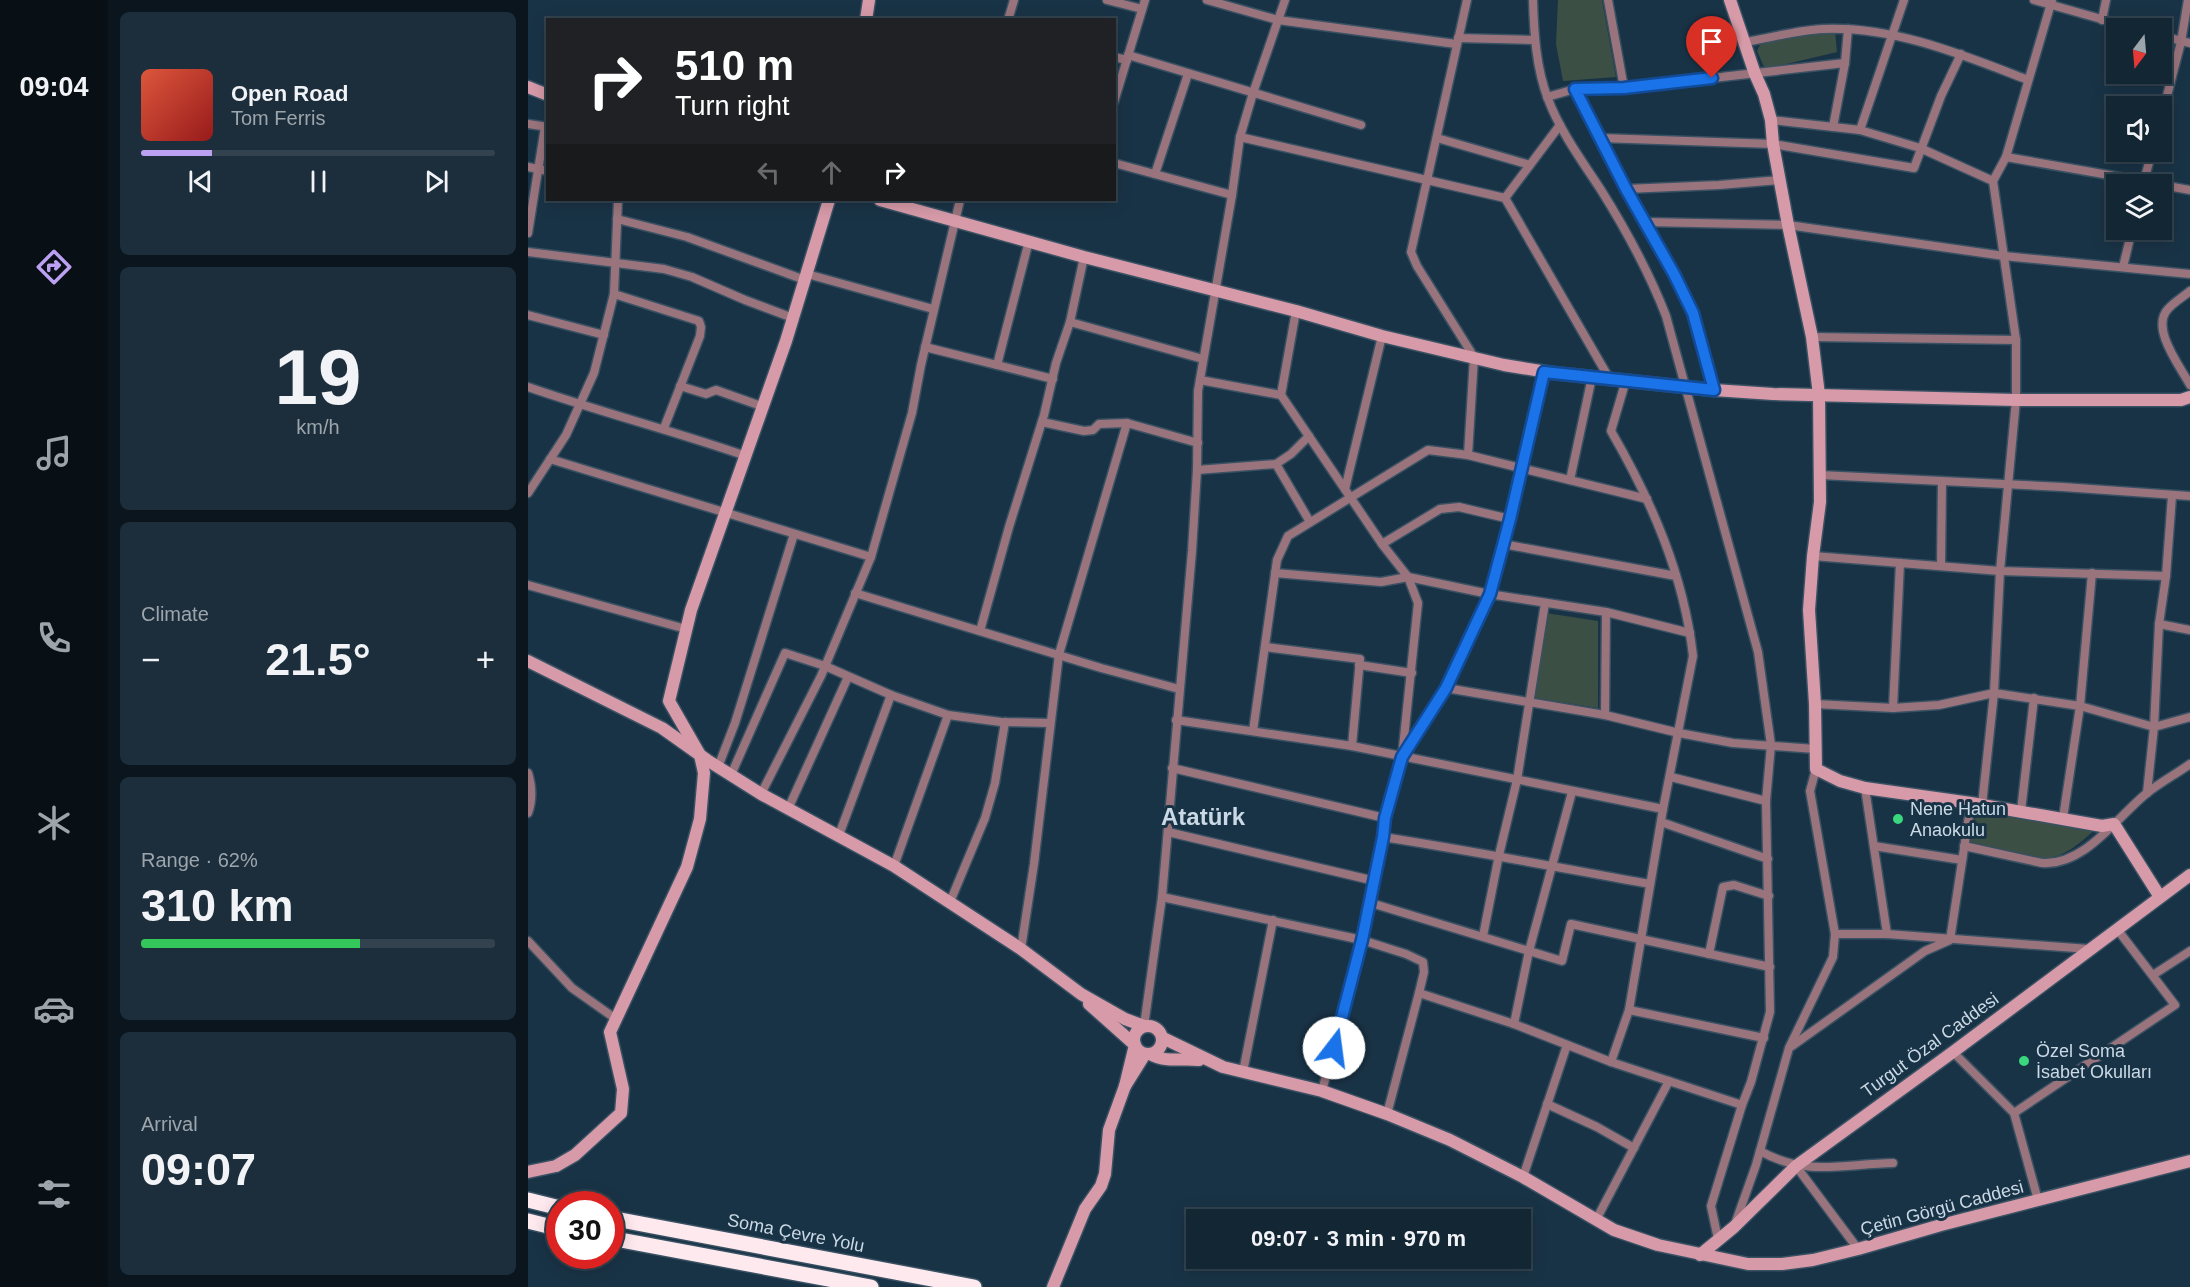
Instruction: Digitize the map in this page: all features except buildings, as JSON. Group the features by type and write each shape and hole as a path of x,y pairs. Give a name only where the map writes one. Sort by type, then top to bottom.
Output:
{"highway":[{"path":"528,1200 546,1204"},
{"path":"528,1221 546,1226"},
{"name":"Soma Çevre Yolu","path":"624,1221 974,1287"},
{"path":"624,1241 871,1287"}],"street":[{"path":"866,18 868,0"},
{"path":"1009,18 1014,0"},
{"path":"1107,0 1142,9"},
{"path":"1116,96 1145,0"},
{"path":"1207,0 1278,20 1457,41 1534,40"},
{"path":"1053,1287 1085,1209 1101,1186 1105,1174 1108,1137 1125,1086 1135,1045 1134,1036 1144,1026 1162,897 1168,832 1197,470 1198,391 1240,136 1285,0"},
{"path":"1467,0 1411,252 1417,266 1474,357 1468,455"},
{"path":"1533,0 1534,40 1547,98 1560,125 1612,209 1653,283 1665,316 1758,652 1771,745 1766,801 1770,1012 1751,1082 1711,1206 1718,1239"},
{"path":"1608,0 1624,88"},
{"path":"1730,0 1771,120 1773,144 1788,225 1812,337 1819,395 1820,502 1809,610 1815,704 1816,769 1810,791 1835,934 1833,957 1789,1048 1760,1151 1734,1227"},
{"path":"1860,130 1904,0"},
{"path":"2034,0 2051,2 2106,21"},
{"path":"2102,20 2106,0"},
{"path":"2168,96 2186,42 2188,0"},
{"path":"1950,940 1964,846 1976,804 1994,693 2000,572 2016,400 2016,340 1994,181 2006,157 2051,2"},
{"path":"1745,42 1820,29 1848,29 1892,36 1961,54 2028,80"},
{"path":"1833,127 1845,63 1848,29"},
{"path":"1601,138 1773,144 1914,168 1920,148 1961,54"},
{"path":"1116,57 1128,58 1188,74 1361,125"},
{"path":"1547,98 1575,89 1624,88 1845,63"},
{"path":"1155,174 1188,74"},
{"path":"528,87 546,94"},
{"path":"1575,89 1693,313 1714,390"},
{"path":"1771,120 1860,130 1920,148 1994,181"},
{"path":"528,124 546,127 543,170 528,233"},
{"path":"1504,198 1560,125"},
{"path":"1240,136 1427,178 1504,198 1609,378"},
{"path":"1437,138 1530,165"},
{"path":"2006,157 2106,176"},
{"path":"1116,164 1232,195"},
{"path":"528,167 543,170"},
{"path":"1626,189 1780,180"},
{"path":"2172,187 2190,190"},
{"path":"528,493 566,435 594,373 614,294 618,201"},
{"path":"528,1172 556,1166 574,1155 621,1113 623,1089 610,1032 687,867 700,819 704,773 700,755 669,701 686,629 794,318 829,201"},
{"path":"884,201 1382,336 1504,365 1544,372 1714,390 1819,395 2016,400 2181,400 2190,397"},
{"path":"761,794 825,666 871,557 905,441 953,220 960,201"},
{"path":"617,219 687,237 806,277 933,309"},
{"path":"1646,222 1788,225 2004,256 2190,274"},
{"path":"2123,267 2130,240"},
{"path":"997,365 1029,241"},
{"path":"528,252 616,261 664,269 692,277 794,318"},
{"path":"980,631 1070,322 1084,257"},
{"path":"2190,291 2167,310 2162,319 2162,334 2190,385"},
{"path":"614,294 699,321 700,336 664,428"},
{"path":"1296,311 1281,395 1382,544 1408,577 1418,603 1402,757 1385,818 1371,903 1322,1091"},
{"path":"528,315 604,335"},
{"path":"1070,322 1203,359"},
{"path":"1345,489 1382,336"},
{"path":"1812,337 2016,340"},
{"path":"925,347 1053,379"},
{"path":"1402,757 1446,688 1490,594 1544,372"},
{"path":"1570,480 1592,377"},
{"path":"1200,380 1281,395"},
{"path":"1611,1062 1629,1010 1663,809 1693,656 1690,633 1676,576 1638,477 1611,431 1626,380"},
{"path":"680,386 706,394 716,390 764,407"},
{"path":"528,387 580,405 664,428 746,456"},
{"path":"1042,422 1084,431 1093,430 1100,424 1127,423 1198,443"},
{"path":"1021,949 1034,864 1059,654 1127,423"},
{"path":"1197,470 1276,464 1291,454 1309,436"},
{"path":"1252,731 1277,560 1288,536 1428,450 1468,455 1647,499"},
{"path":"550,459 871,557"},
{"path":"1276,464 1310,522"},
{"path":"1820,475 2190,496"},
{"path":"1941,566 1942,481"},
{"path":"2147,793 2154,727 2159,624 2166,576 2172,496"},
{"path":"1382,544 1440,509 1459,507 1510,519"},
{"path":"718,767 735,723 795,534"},
{"path":"1503,544 1676,576"},
{"path":"1813,555 2000,572 2166,576"},
{"path":"1893,708 1900,563"},
{"path":"1275,573 1381,582 1408,577 1490,594 1606,612 1690,633"},
{"path":"2063,818 2080,706 2092,573"},
{"path":"528,585 686,629"},
{"path":"855,593 1179,689"},
{"path":"1483,936 1517,780 1545,603"},
{"path":"1605,715 1606,612"},
{"path":"2159,624 2190,630"},
{"path":"1264,647 1360,659 1352,746"},
{"path":"730,775 785,653 825,666 891,695 948,715 1005,722 1050,723"},
{"path":"528,661 662,728 761,794 894,866 1021,949 1081,994 1125,1019 1158,1029 1163,1038 1206,1061"},
{"path":"1359,665 1412,673"},
{"path":"788,809 848,676"},
{"path":"1446,688 1605,715 1733,743 1815,749"},
{"path":"1815,704 1893,708 1939,705 1994,693 2080,706 2154,727 2190,717"},
{"path":"839,835 891,695"},
{"path":"2021,811 2034,698"},
{"path":"894,866 948,715"},
{"path":"1176,720 1352,746 1663,809"},
{"path":"950,902 985,818 995,783 1005,722"},
{"path":"1964,846 2051,864 2067,859 2095,842 2147,793 2190,764"},
{"path":"1172,768 1385,818"},
{"path":"1816,769 1840,781 1865,788 2021,811 2102,826 2114,824"},
{"path":"528,773 532,785 531,805 528,813"},
{"path":"1671,777 1766,801"},
{"path":"1865,788 1887,934"},
{"path":"1514,1024 1529,951 1572,792"},
{"path":"1661,822 1768,860"},
{"path":"2114,824 2160,897"},
{"path":"1168,832 1375,881"},
{"path":"1383,837 1499,855 1650,884"},
{"path":"1874,846 1962,860"},
{"name":"Turgut Özal Caddesi","path":"1700,1255 1734,1227 1796,1166 2190,875"},
{"path":"1709,954 1723,887 1734,885 1768,896"},
{"path":"1162,897 1362,940 1423,962 1424,972 1387,1114"},
{"path":"1371,903 1562,961 1571,924 1770,968"},
{"path":"1243,1072 1273,920"},
{"path":"2014,1113 2175,1005 2117,929"},
{"path":"1835,934 1887,934 2089,949"},
{"path":"1789,1048 1925,951 1950,940"},
{"path":"528,941 572,988 616,1019"},
{"path":"2153,975 2190,951"},
{"path":"1419,993 1514,1024 1611,1062 1742,1105"},
{"path":"1081,994 1090,1006 1148,1054 1168,1060 1183,1058 1206,1061"},
{"path":"1629,1010 1764,1038"},
{"path":"1125,1086 1148,1054 1158,1050 1163,1038"},
{"path":"1523,1177 1567,1045"},
{"path":"1953,1052 2014,1113 2038,1200"},
{"name":"Çetin Görgü Caddesi","path":"1206,1061 1322,1091 1450,1140 1523,1177 1614,1230 1659,1245 1748,1264 1782,1264 1813,1260 2190,1161"},
{"path":"1596,1220 1669,1081"},
{"path":"1547,1104 1597,1126 1634,1148"},
{"path":"1760,1151 1778,1161 1796,1166 1821,1168 1893,1163"},
{"path":"1796,1166 1858,1249"}],"green space":[{"path":"1558,0 1602,0 1616,77 1563,81 1556,44"},
{"path":"1835,31 1837,52 1765,69 1757,51 1761,43"},
{"path":"1546,613 1598,621 1598,708 1535,698"},
{"path":"1977,807 2097,828 2066,852 2044,859 1970,842"}],"place":[{"name":"Nene Hatun Anaokulu","path":"1898,819"},
{"name":"Özel Soma İsabet Okulları","path":"2024,1061"}],"district":[{"name":"Atatürk","path":"1203,817"}],"route":[{"path":"1334,1048 1371,903 1385,818 1402,757 1446,688 1490,594 1544,372 1665,383 1714,390 1693,313 1575,89 1624,88 1712,78"}]}
